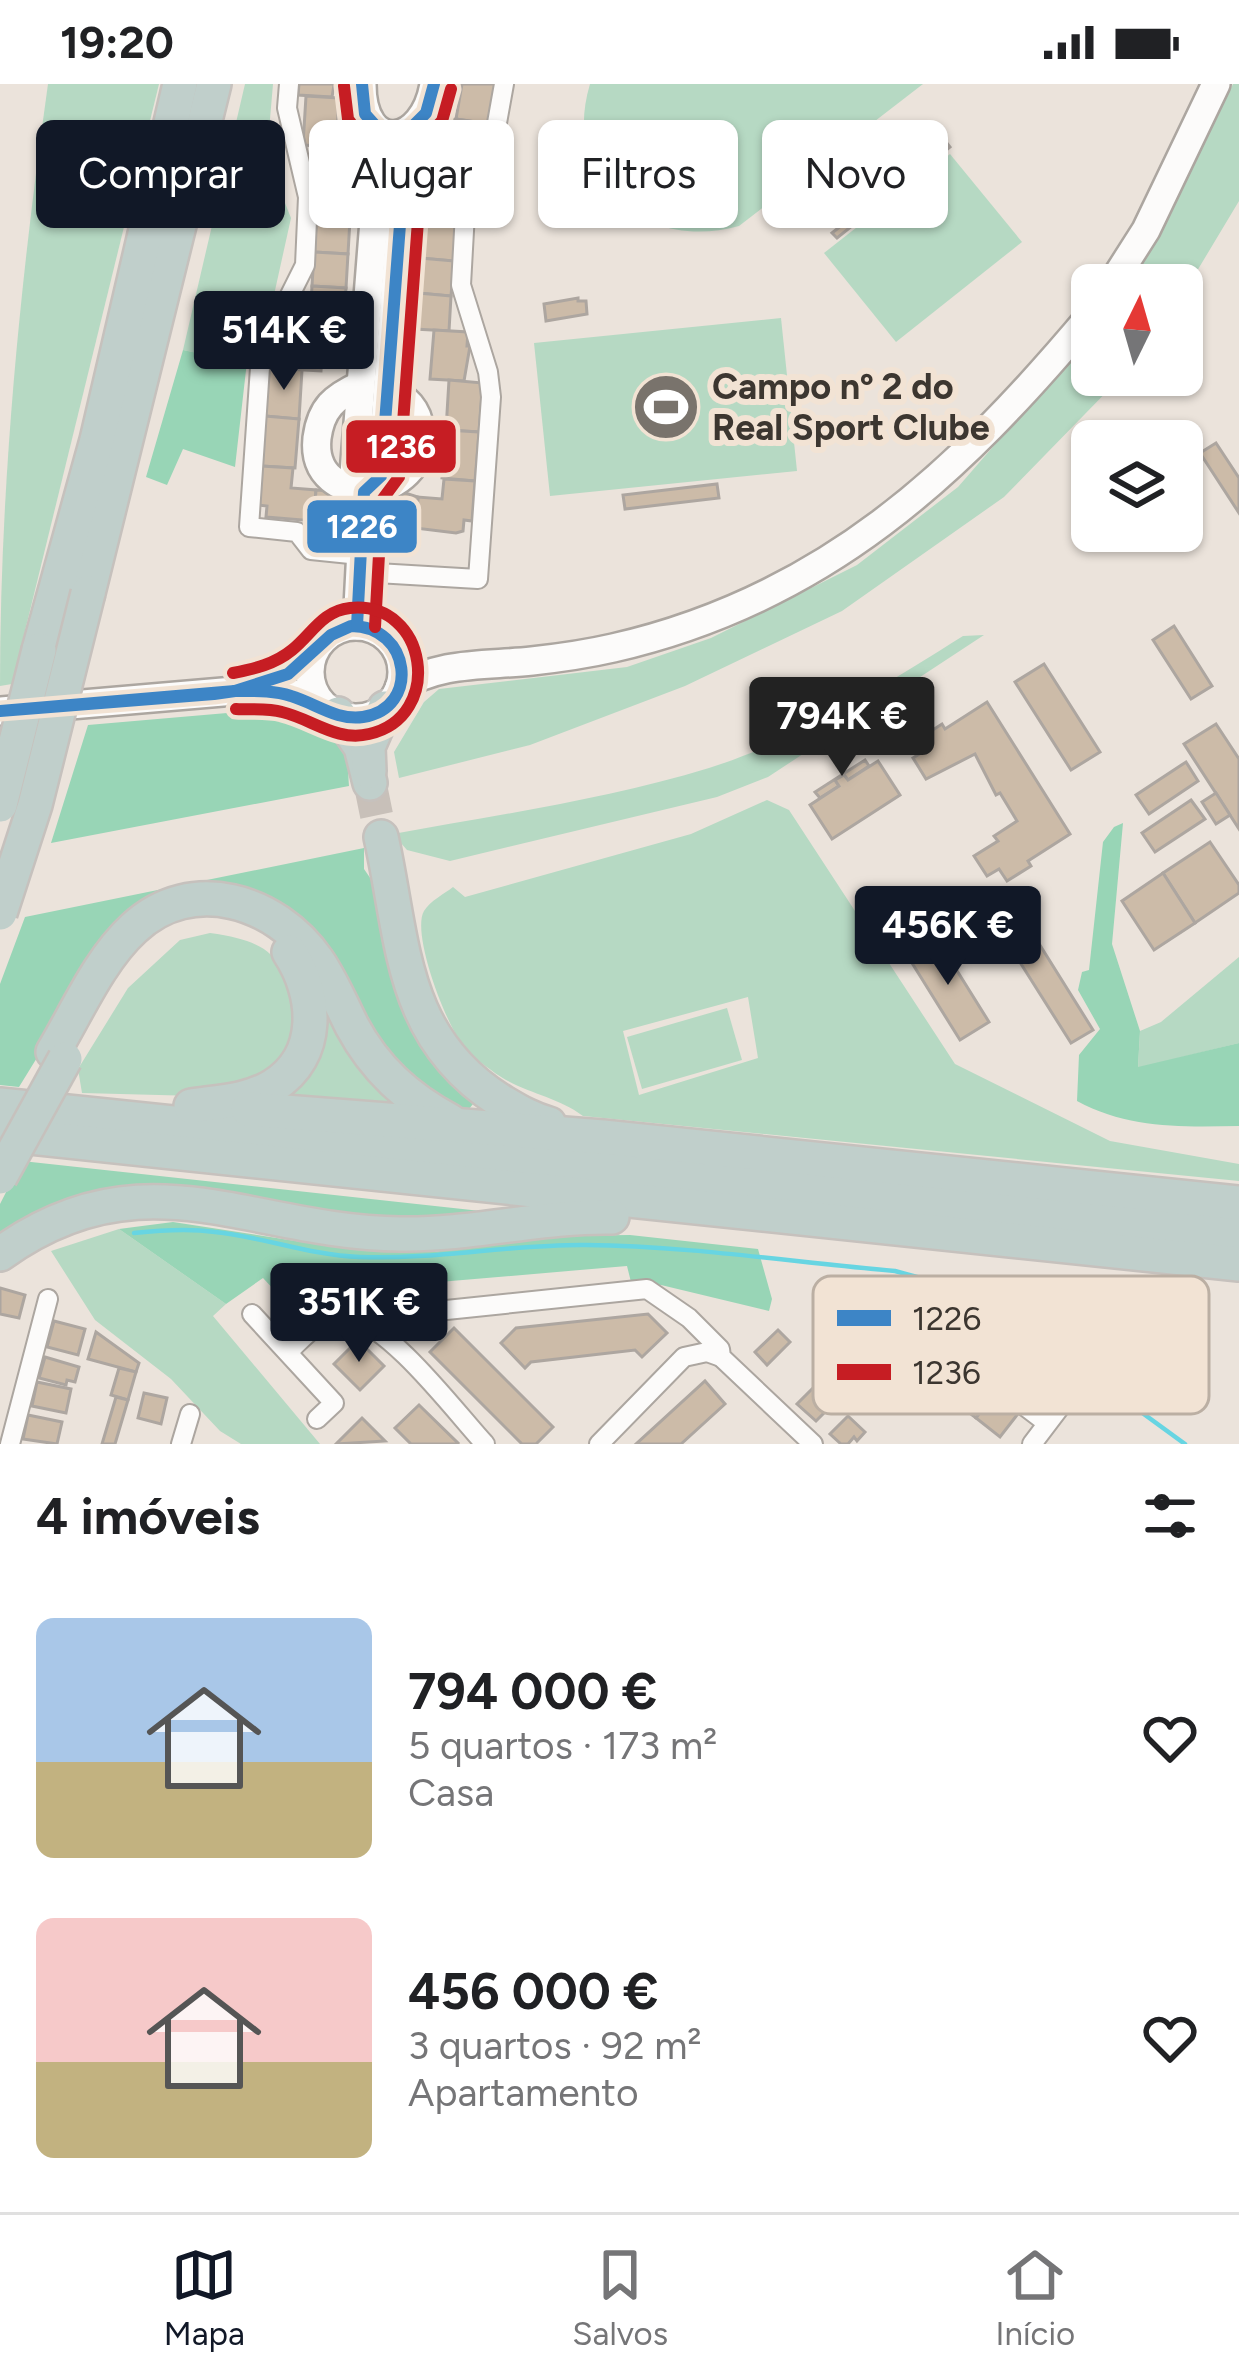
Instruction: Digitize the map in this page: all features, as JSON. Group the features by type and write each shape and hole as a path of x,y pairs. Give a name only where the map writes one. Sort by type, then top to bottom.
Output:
{"highway":[{"path":"0,913 35,805 97,440 180,84"},
{"path":"0,805 72,587 214,84"},
{"path":"334,712 361,747 370,781 368,747 392,698"},
{"path":"381,837 419,1012 443,1049 479,1087 532,1120 603,1137"},
{"path":"0,1177 113,953 159,909 191,901 232,900 274,916 318,961 376,1063 403,1092 462,1127"},
{"path":"0,1149 134,950 157,929 183,917 217,914 251,921 281,940 302,971 311,1005 310,1034 297,1064 275,1085 248,1097 191,1106 85,1113"},
{"path":"0,1105 1237,1256"},
{"path":"191,1106 603,1137 1231,1204"},
{"path":"0,1134 707,1209 1237,1256"},
{"path":"0,1254 20,1239 79,1212 155,1200 209,1203 328,1228 394,1234 460,1234 575,1216 707,1209"}],"street":[{"path":"289,84 287,108 308,197 305,265 261,352 249,526 296,532 311,550 360,563 478,579 491,397 488,372 462,298 462,253 468,185 488,154 504,84"},
{"path":"362,84 365,114 374,120"},
{"path":"415,120 426,113 434,84"},
{"path":"1124,264 1216,84"},
{"path":"357,626 364,492 354,474 374,387 387,228"},
{"path":"0,711 246,690 290,692 334,712 363,718 427,672 535,661 667,633 745,604 837,557 903,510 977,443 1071,338"},
{"path":"374,387 401,396 417,414 422,435 411,470 391,487 364,492 334,482 322,468 316,447 320,421 335,397 374,387"},
{"path":"246,690 285,677 313,657 330,634 357,626 372,628 418,661 465,666"},
{"path":"392,698 402,674 395,647"},
{"path":"313,657 312,687 334,712"},
{"path":"389,1342 394,1320 408,1314 635,1289 654,1292 689,1318 720,1349 722,1358"},
{"path":"10,1444 48,1299"},
{"path":"348,1319 398,1310 408,1314"},
{"path":"599,1444 684,1358 690,1342 679,1313"},
{"path":"252,1314 334,1402 317,1419"},
{"path":"288,1352 320,1324 364,1320 485,1444"},
{"path":"684,1358 707,1352 722,1358 813,1444"},
{"path":"181,1444 190,1414"},
{"path":"1035,1414 1047,1423"},
{"path":"1032,1444 1054,1414"}],"green space":[{"path":"48,84 159,84 150,120 43,120"},
{"path":"245,84 273,84 270,120 237,120"},
{"path":"590,84 923,84 876,120 762,120 762,208 738,226 738,120 584,120"},
{"path":"1233,84 1239,84 1239,201 1201,264 1139,264 1162,230"},
{"path":"948,156 1022,242 896,342 824,253 856,228 948,228"},
{"path":"36,179 36,228 124,228 12,684 0,686 4,535"},
{"path":"285,203 291,218 274,295 226,359 183,350 211,228 285,228"},
{"path":"669,228 725,228 704,231"},
{"name":"Campo nº 2 do Real Sport Clube","path":"781,318 797,471 550,496 534,343"},
{"path":"251,326 235,467 183,449 167,485 146,477 183,350 226,359"},
{"path":"1071,357 1071,396 1103,396 1079,420 1071,420 1071,428 1004,497 842,611 685,686 530,745 399,778 394,752 424,702 439,689 627,667 711,638 857,565 958,487"},
{"path":"984,635 768,777 717,797 450,861 407,850 393,834 592,797 709,768 809,727 963,636"},
{"path":"272,709 304,717 334,736 346,755 349,786 51,843 88,725"},
{"path":"767,800 789,810 955,1064 1110,1141 1239,1164 1239,1181 583,1116 502,1078 469,1052 448,1019 426,958 421,922 430,904 453,887 465,897 691,834","holes":["748,997 758,1058 639,1095 623,1031"]},
{"path":"1123,823 1112,944 1140,1031 1138,1067 1239,1043 1239,1126 1136,1121 1077,1101 1079,1055 1100,1029 1078,990 1082,972 1089,970 1103,842"},
{"path":"364,848 364,869 386,901 432,1054 473,1104 465,1114 414,1081 237,889 110,939 19,1087 0,1085 0,984 25,917"},
{"path":"210,933 253,943 284,973 302,1028 278,1074 197,1096 82,1093 78,1069 128,988 180,940"},
{"path":"1239,957 1239,1043 1138,1068 1140,1031 1161,1022"},
{"path":"317,994 406,1114 280,1104 307,1075"},
{"path":"727,1008 742,1060 642,1089 627,1037"},
{"path":"22,1161 499,1213 403,1229 159,1194 0,1242 0,1204"},
{"path":"173,1222 341,1248 433,1252 545,1236 630,1235 758,1249 772,1299 769,1311 631,1282 627,1266 345,1290 343,1310 324,1309 303,1321 263,1278 226,1304 119,1229"},
{"path":"119,1229 226,1304 213,1316 320,1444 241,1444 220,1431 171,1379 95,1320 51,1251"}],"building":[{"path":"299,84 338,84 332,97 298,95"},
{"path":"462,84 497,84 491,120 456,119"},
{"path":"306,96 339,98 338,120 309,120 309,145 303,145"},
{"path":"316,228 349,228 348,254 314,252"},
{"path":"423,228 456,228 454,261 420,258"},
{"path":"314,252 348,254 346,288 312,286"},
{"path":"420,258 454,261 451,296 418,293"},
{"path":"312,286 346,288 343,323 310,321"},
{"path":"418,293 451,296 449,331 415,329"},
{"path":"586,301 587,314 546,321 544,304"},
{"path":"291,319 324,322 321,371 287,369"},
{"path":"434,330 468,332 464,381 430,379"},
{"path":"269,367 302,370 299,419 265,416"},
{"path":"449,380 483,383 479,432 446,430"},
{"path":"265,416 299,419 295,468 261,466"},
{"path":"446,430 479,432 475,481 442,478"},
{"path":"1216,443 1239,478 1239,513 1203,458 1203,451"},
{"path":"261,466 293,468 291,488 316,490 314,521 266,517 267,506 258,505"},
{"path":"444,479 475,481 472,521 464,520 463,531 456,533 415,528 418,497 442,499"},
{"path":"717,484 719,498 625,509 623,495"},
{"path":"316,490 349,492 346,540 312,541"},
{"path":"384,494 418,497 414,548 380,543"},
{"path":"1174,626 1212,686 1191,699 1153,640"},
{"path":"1044,664 1100,752 1071,770 1015,682"},
{"path":"987,702 1070,834 1007,881 999,869 987,876 974,856 1017,821 1000,793 996,795 975,754 926,779 913,758 924,751 917,740 942,724 945,729"},
{"path":"1216,724 1239,759 1239,829 1184,744"},
{"path":"865,760 869,766 848,780 844,775 835,780 839,786 820,798 815,792"},
{"path":"878,761 900,795 832,839 810,805 839,786 835,780 844,775 848,780"},
{"path":"1186,762 1198,781 1149,814 1136,795"},
{"path":"1216,793 1230,815 1216,824 1202,802"},
{"path":"1191,800 1205,819 1155,852 1142,833"},
{"path":"1210,842 1239,885 1239,893 1195,923 1163,873"},
{"path":"1163,873 1195,923 1154,950 1122,901"},
{"path":"990,904 1008,933 966,959 948,930"},
{"path":"936,937 989,1022 960,1040 907,955"},
{"path":"1038,942 1093,1030 1071,1043 1016,956"},
{"path":"0,1288 25,1295 19,1318 0,1314"},
{"path":"648,1314 667,1333 642,1357 635,1350 531,1362 525,1368 501,1343 516,1328"},
{"path":"54,1321 85,1329 78,1355 47,1347"},
{"path":"454,1328 553,1427 536,1444 522,1444 430,1352"},
{"path":"778,1330 790,1342 767,1365 755,1352"},
{"path":"96,1332 139,1363 136,1372 88,1359"},
{"path":"358,1340 384,1366 360,1390 334,1364"},
{"path":"45,1357 79,1367 75,1382 67,1380 66,1385 39,1378"},
{"path":"119,1368 136,1372 128,1400 111,1395"},
{"path":"705,1381 725,1404 681,1444 636,1444"},
{"path":"37,1382 71,1389 66,1413 32,1406"},
{"path":"813,1388 813,1414 823,1414 816,1421 797,1404"},
{"path":"144,1393 167,1398 161,1424 138,1418"},
{"path":"116,1397 128,1400 115,1444 102,1444"},
{"path":"419,1405 457,1444 411,1444 395,1428"},
{"path":"979,1414 1017,1415 1000,1437 976,1418"},
{"path":"28,1415 62,1422 57,1444 23,1439"},
{"path":"848,1416 865,1432 857,1441 854,1437 841,1444 830,1434"},
{"path":"362,1418 385,1441 336,1444"}],"waterway":[{"path":"134,1233 205,1231 359,1257 625,1246 913,1276"},
{"path":"1144,1414 1185,1444"}],"tunnel":[{"path":"370,783 381,837"}],"transit line":[{"name":"1226","path":"362,84 365,114 370,120"},
{"name":"1226","path":"357,626 364,492 381,476 407,132 426,113 434,84"},
{"name":"1236","path":"344,86 349,120"},
{"name":"1236","path":"375,627 382,500 399,477 424,140 442,121 451,89"},
{"name":"1236","path":"233,673 279,659 325,618 350,608 376,610 397,622 417,662 417,685 409,706 393,723 369,734 346,735 277,711 236,709"},
{"name":"1226","path":"351,626 371,630 396,652 401,684 382,711 344,716 284,694 235,691 288,674 331,635 351,626"},
{"name":"1226","path":"235,691 214,694 0,711 235,691"}],"place":[{"name":"Campo nº 2 do Real Sport Clube","path":"666,407"}]}
